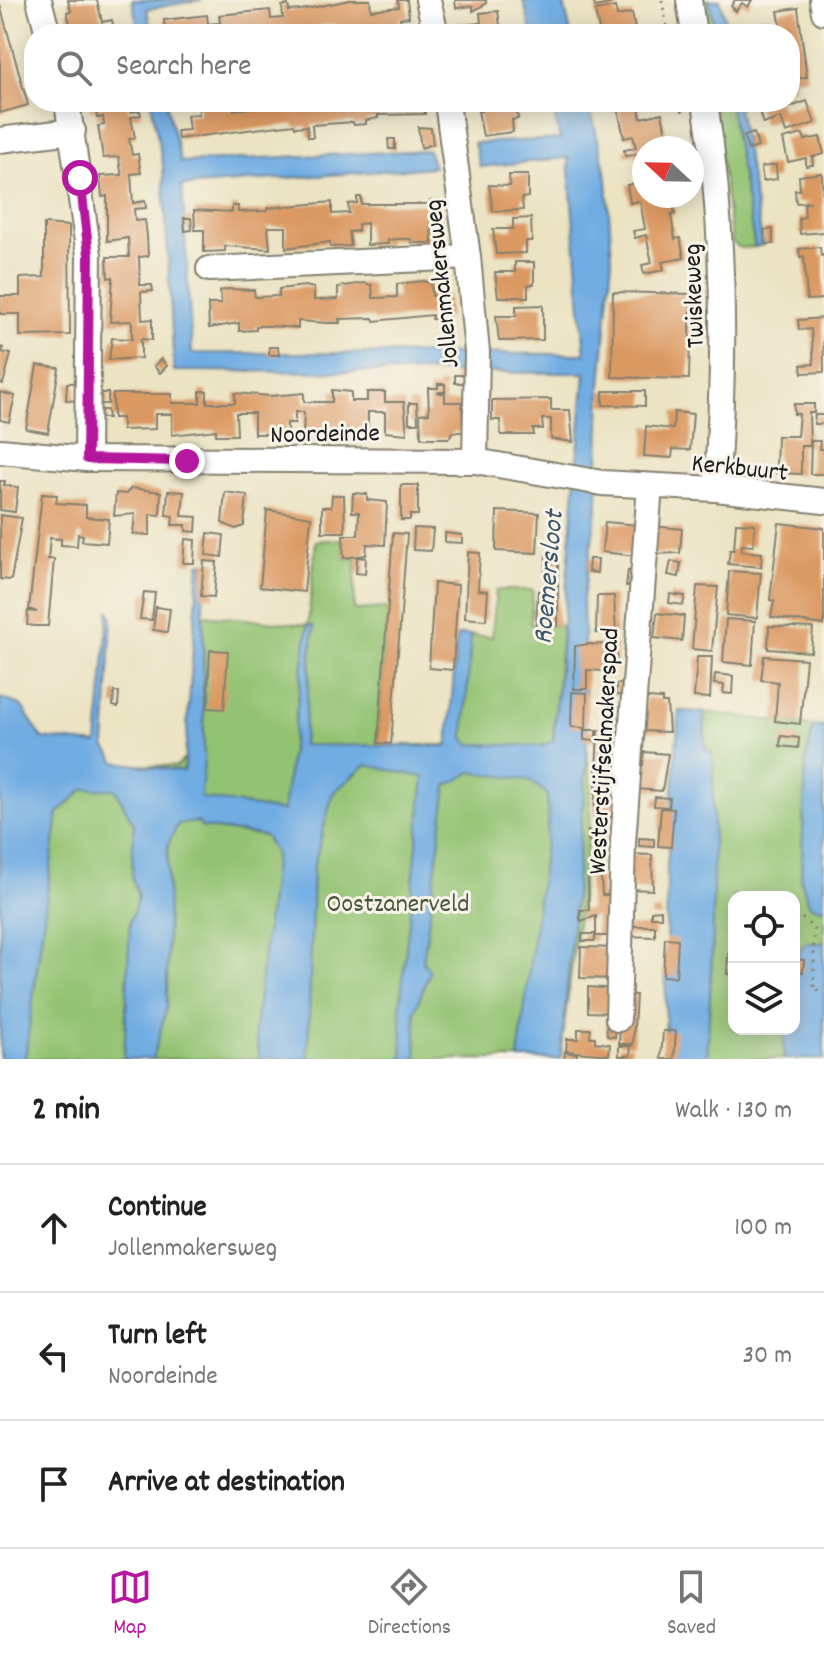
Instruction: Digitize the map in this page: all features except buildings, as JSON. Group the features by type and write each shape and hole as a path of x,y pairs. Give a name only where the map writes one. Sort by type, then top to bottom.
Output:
{"street":[{"path":"39,0 45,24"},
{"path":"428,0 434,24"},
{"path":"689,0 693,24"},
{"path":"822,0 824,12"},
{"path":"69,112 89,255 87,459"},
{"name":"Jollenmakersweg","path":"448,112 468,257 477,364 475,461"},
{"name":"Twiskeweg","path":"707,112 715,168 722,360 716,489"},
{"path":"0,140 73,131"},
{"path":"209,269 468,257"},
{"name":"Noordeinde","path":"0,451 87,459 475,461 602,483 650,486"},
{"name":"Kerkbuurt","path":"650,486 716,489 824,501"},
{"name":"Westerstijfselmakerspad","path":"618,1019 623,842 650,486"}],"path":[{"path":"662,0 666,24"},
{"path":"802,918 814,929 814,990 824,991"}],"green space":[{"path":"695,0 709,0 714,24 699,24"},
{"path":"714,112 731,112 755,247 740,248 732,242"},
{"name":"Oostzanerveld","path":"343,539 344,558 356,558 354,610 388,608 377,745 445,745 464,731 471,635 492,637 496,590 533,590 531,624 562,626 553,738 580,745 587,752 591,781 590,823 560,1059 0,1059 0,701 22,733 70,745 93,743 103,749 108,760 124,765 177,766 188,755 204,761 203,615 308,625 316,541","holes":["314,626 303,739 288,782"]},
{"path":"704,712 813,726 806,761 801,880 810,906 824,908 824,943 805,943 800,951 800,891 728,891 728,1035 784,1035 784,1059 707,1059 713,933"}],"water":[{"path":"132,0 202,0 147,9 150,24 137,24"},
{"path":"523,0 563,0 569,24 529,24"},
{"path":"709,0 720,0 726,24 714,24"},
{"path":"153,112 168,112 181,162 428,150 434,167 182,186 192,353 585,354 568,158 480,167 474,143 560,139 553,112 591,112 607,179 612,259 601,385 598,502 583,599 587,758 561,1059 518,1059 548,822 547,794 529,780 472,772 447,786 423,962 430,971 415,1011 417,1059 403,1059 400,1006 424,777 366,765 333,793 313,869 308,1059 260,1059 255,1030 275,854 265,836 201,827 198,822 178,824 168,844 167,1006 153,1059 124,1059 130,921 138,897 132,876 134,824 115,789 84,789 58,813 25,1059 0,1059 0,698 21,705 42,738 97,744 109,610 112,617 105,746 116,762 184,771 199,564 203,563 204,761 201,798 283,811 308,625 314,626 303,745 448,746 457,635 471,635 464,738 469,744 541,746 553,741 585,373 174,371 163,166"},
{"path":"731,112 739,112 763,245 755,247"},
{"path":"679,711 704,712 705,749 713,753 713,933 707,1059 665,1059 667,866"},
{"path":"813,726 824,727 824,908 810,906 801,880 806,761"},
{"path":"805,943 824,943 824,1059 784,1059 784,1035 800,1035 800,951"}],"route":[{"path":"80,178 89,255 87,459 187,461"}],"water label":[{"name":"Roemersloot","path":"546,577"}]}
